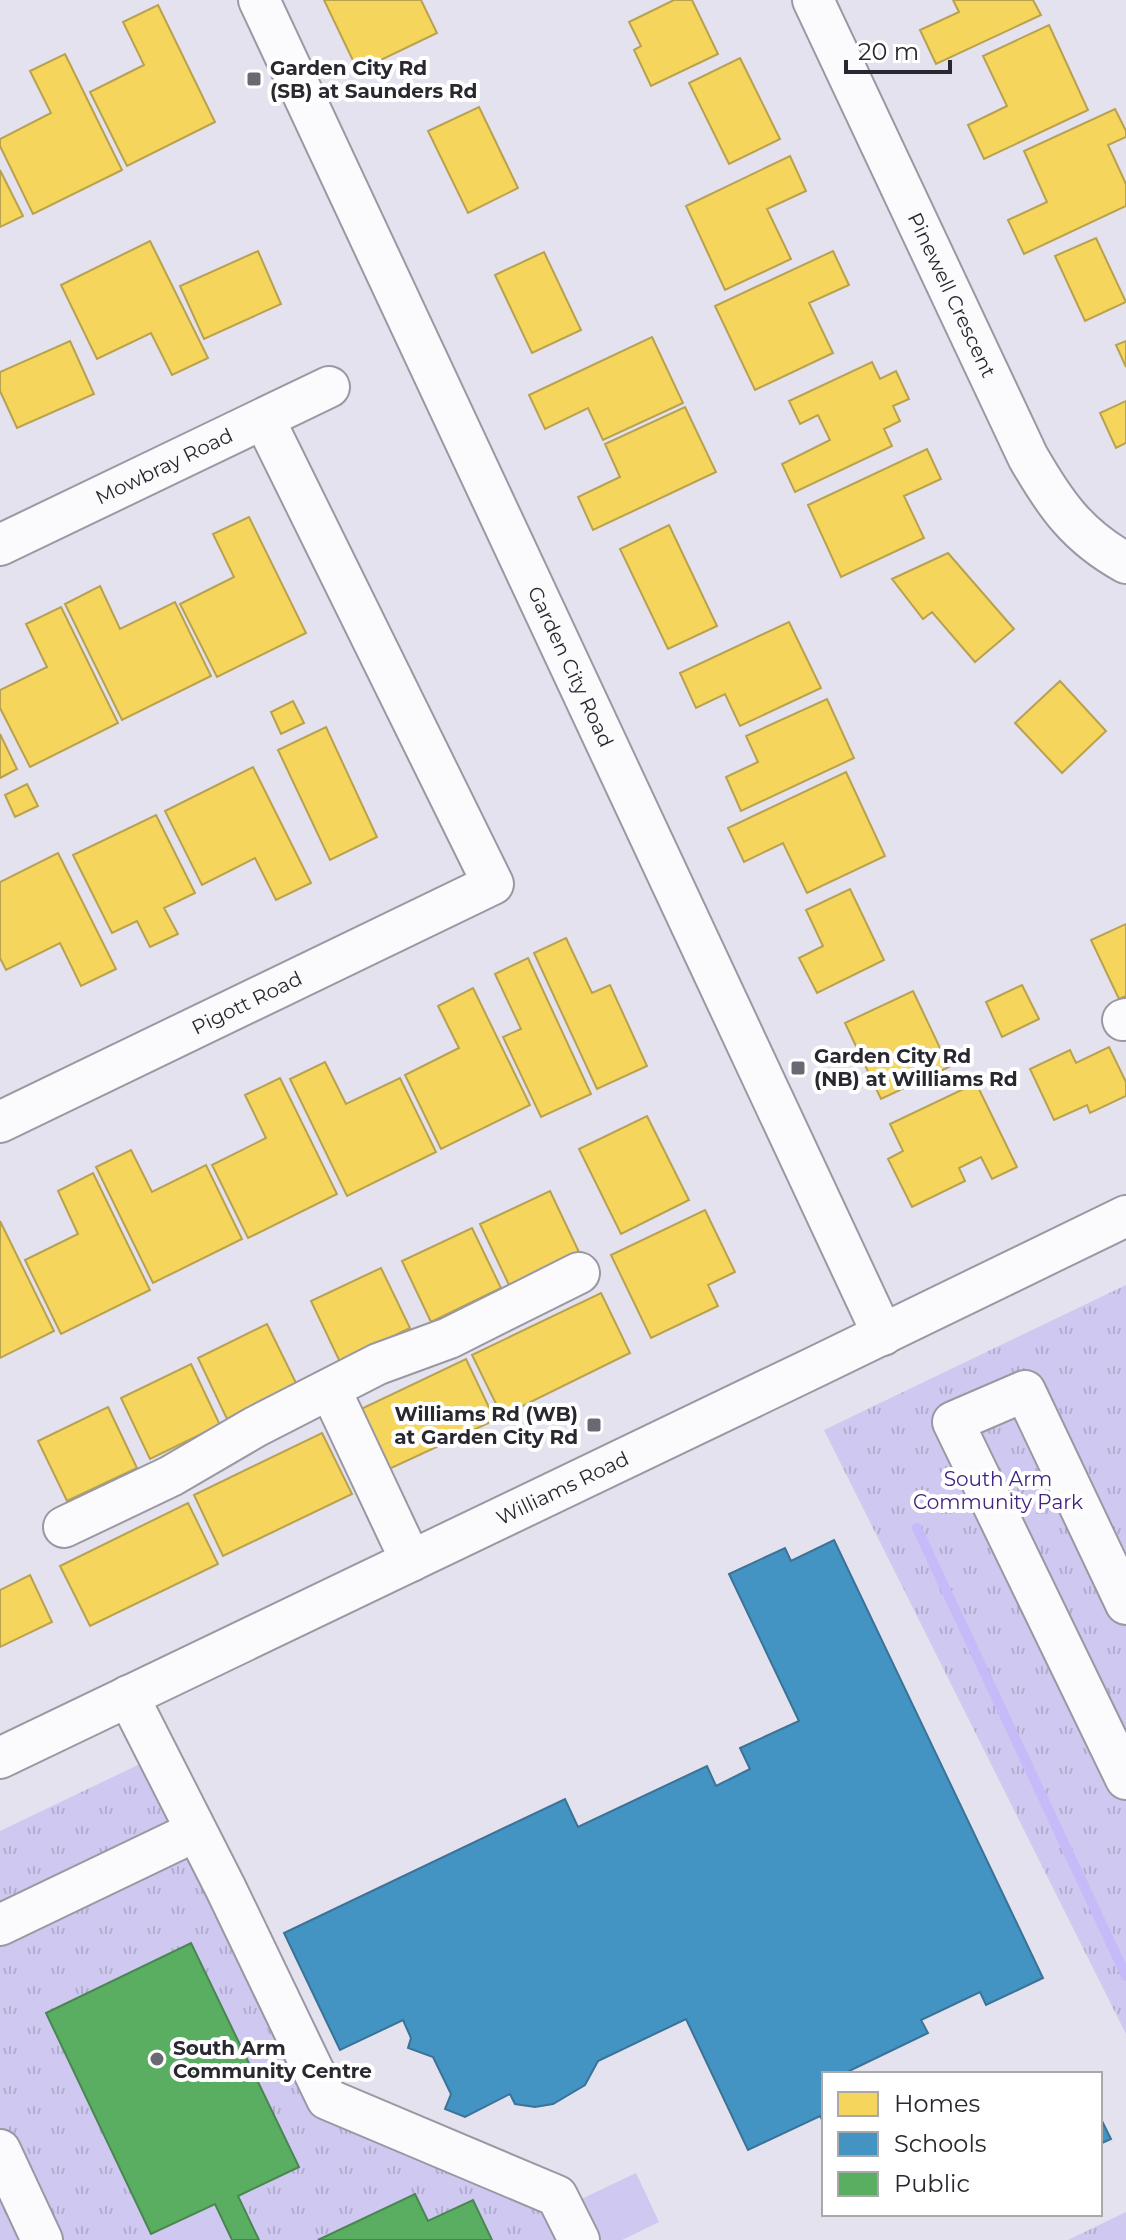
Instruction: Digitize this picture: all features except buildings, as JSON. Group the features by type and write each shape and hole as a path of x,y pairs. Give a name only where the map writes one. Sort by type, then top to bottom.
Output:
{"street":[{"name":"Garden City Road","path":"259,0 883,1335"},
{"name":"Pinewell Crescent","path":"813,0 1028,457 1046,488 1079,531 1126,563"},
{"name":"Mowbray Road","path":"0,545 329,387"},
{"name":"Pigott Road","path":"0,1122 493,884 264,419"},
{"name":"Williams Road","path":"0,1758 1126,1216"},
{"path":"64,1527 171,1476 255,1427 378,1364 449,1338 579,1273"},
{"path":"330,1389 411,1561"},
{"path":"1126,1604 1025,1391 953,1422 1126,1779"},
{"path":"128,1696 327,2099 557,2196 579,2240"},
{"path":"0,1925 196,1831"},
{"path":"0,2150 42,2240"}],"green space":[{"name":"South Arm Community Park","path":"1126,1285 1126,2034 824,1430"},
{"path":"142,1763 322,2119 542,2203 559,2240 0,2240 0,1831"},
{"path":"636,2173 659,2222 622,2240 593,2240 575,2202"},
{"path":"215,2204 232,2240 154,2240 151,2234"},
{"path":"1126,2212 1126,2240 1068,2240"}],"waterway":[{"path":"917,1528 1126,1976"}],"place":[{"name":"Garden City Rd (SB) at Saunders Rd","path":"254,79"},
{"name":"Garden City Rd (NB) at Williams Rd","path":"798,1068"},
{"name":"Williams Rd (WB) at Garden City Rd","path":"594,1425"},
{"name":"South Arm Community Centre","path":"157,2059"}]}
